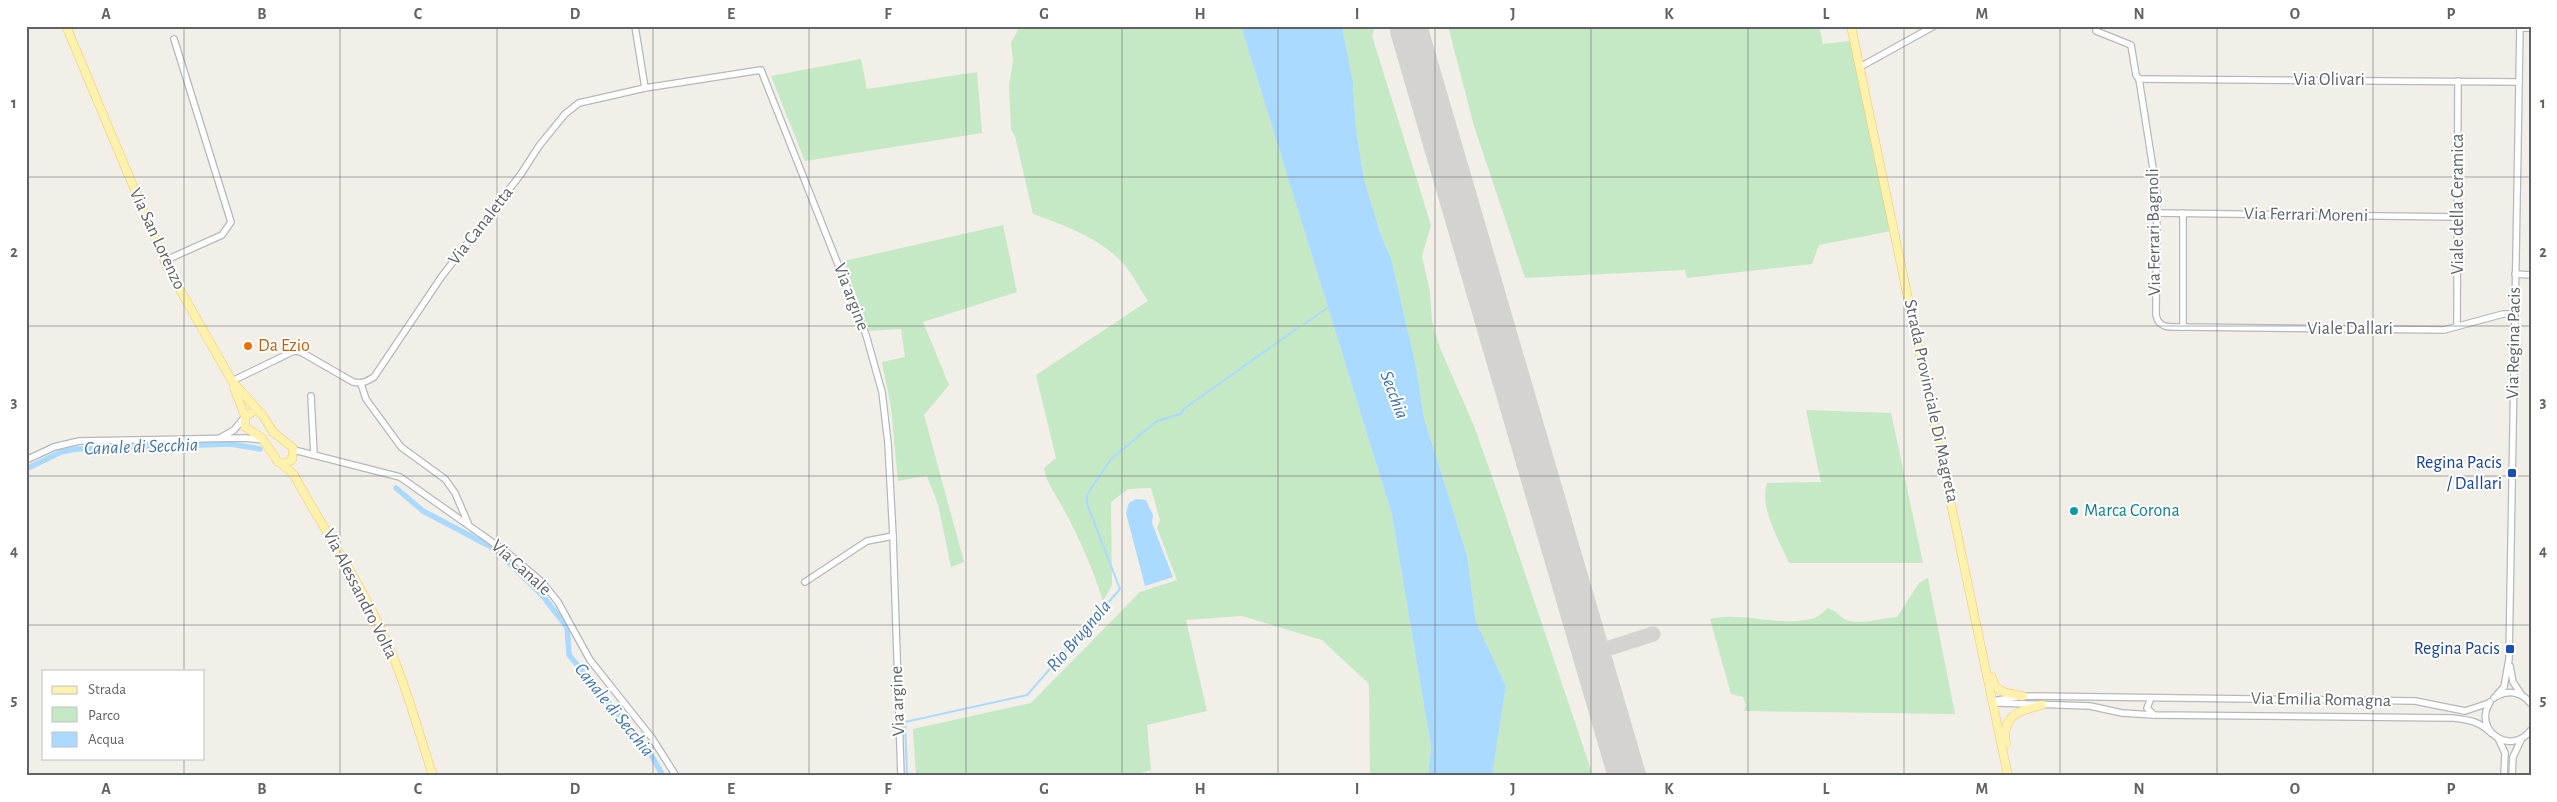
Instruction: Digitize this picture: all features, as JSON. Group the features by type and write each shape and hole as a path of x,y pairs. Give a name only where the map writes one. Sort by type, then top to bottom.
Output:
{"main road":[{"name":"Via San Lorenzo","path":"67,26 164,261 232,381"},
{"name":"Strada Provinciale Di Magreta","path":"1851,26 1978,637 2009,776"},
{"path":"232,381 273,432 291,445 294,475"},
{"path":"232,381 245,427 264,441 275,458 294,475"},
{"path":"244,418 257,410"},
{"path":"281,463 293,456"},
{"name":"Via Alessandro Volta","path":"294,475 352,570 381,628 404,687 433,776"},
{"path":"1978,637 1984,642 1995,687 2000,691 2023,696"},
{"path":"2009,776 2011,768 2005,737 2008,720 2023,710 2042,705"}],"street":[{"path":"635,26 645,88"},
{"path":"1860,67 1934,26"},
{"name":"Via Ferrari Bagnoli","path":"2096,26 2096,30 2131,45 2136,75 2139,79 2155,175 2157,320 2164,327 2183,327 2184,214"},
{"path":"2520,27 2531,28"},
{"name":"Via Regina Pacis","path":"2520,27 2510,659 2513,682 2522,695"},
{"path":"164,261 222,235 231,222 174,39"},
{"name":"Via Canaletta","path":"361,384 374,376 442,276 565,114 579,103 645,88 761,70"},
{"name":"Via argine","path":"761,70 866,335 882,392 888,443 893,536 901,776"},
{"name":"Via Olivari","path":"2139,79 2519,82"},
{"name":"Viale della Ceramica","path":"2457,326 2458,81"},
{"name":"Via Ferrari Moreni","path":"2155,213 2458,216"},
{"path":"2515,274 2531,275"},
{"name":"Viale Dallari","path":"2183,327 2444,330 2503,314 2515,314"},
{"path":"232,381 294,351 301,352 345,380 361,384 366,399 401,447 445,479 455,493 469,525"},
{"path":"311,396 314,455"},
{"path":"220,438 234,430 244,418"},
{"path":"26,460 54,447 79,441 251,438 264,441"},
{"name":"Via Canale","path":"293,456 314,455 400,477 520,563 542,582 558,602 590,660 652,738 676,776"},
{"path":"805,582 867,541 893,536"},
{"name":"Via Regina Pacis","path":"2494,698 2506,682 2510,659"},
{"path":"2494,698 2507,692 2522,695 2531,704"},
{"name":"Via Emilia Romagna","path":"1992,701 2023,696 2415,701 2464,711 2489,703 2494,698"},
{"path":"2151,698 2147,708 2154,715"},
{"name":"Via Emilia Romagna","path":"1992,701 2000,703 2090,706 2122,713 2154,715 2453,718 2473,720 2483,725 2499,740"},
{"path":"2489,703 2485,718 2491,733"},
{"path":"2512,776 2513,757 2522,739 2531,730"},
{"path":"2499,740 2510,742 2522,739"},
{"path":"2499,740 2505,753 2504,776"}],"green space":[{"path":"1020,26 1241,26 1392,515 1431,747 1428,776 1370,776 1369,684 1322,640 1242,616 1186,620 1207,711 1147,725 1151,770 1131,776 916,776 913,729 1031,703 1140,592 1177,580 1157,528 1160,520 1151,488 1128,489 1111,502 1112,585 1103,601 1079,540 1045,474 1044,468 1056,458 1036,375 1148,301 1129,271 1113,253 1080,233 1033,214 1015,136 1011,129 1009,86 1013,61 1011,43"},
{"path":"1342,26 1375,26 1372,36 1431,225 1422,256 1430,292 1432,321 1440,348 1474,426 1499,496 1593,776 1492,776 1506,686 1476,622 1467,555 1424,418 1416,366 1391,258 1381,235 1364,179 1356,129 1353,82"},
{"path":"1448,26 1819,26 1823,44 1850,41 1891,231 1819,245 1812,264 1687,278 1685,270 1525,278 1474,126"},
{"path":"861,59 867,89 977,72 982,133 805,161 771,76"},
{"path":"1003,225 1017,292 923,322 949,385 924,415 964,562 951,567 938,504 927,476 898,481 891,407 882,362 905,357 901,329 869,331 844,261"},
{"path":"1806,410 1891,413 1923,563 1789,563 1771,523 1765,493 1767,483 1821,482"},
{"path":"1928,578 1955,714 1744,711 1746,705 1743,697 1731,694 1710,619 1735,617 1799,621 1820,615 1828,608 1844,619 1856,622 1897,617 1919,583"}],"water":[{"name":"Secchia","path":"1241,26 1342,26 1353,82 1356,129 1364,179 1381,235 1391,258 1416,366 1424,418 1467,555 1476,622 1506,686 1492,776 1428,776 1431,747 1392,515"},
{"path":"1136,499 1146,500 1153,515 1152,523 1173,577 1145,586 1126,513 1129,503"}],"waterway":[{"name":"Rio Brugnola","path":"1304,324 1329,307"},
{"name":"Rio Brugnola","path":"907,776 905,722 1027,695 1120,589 1087,504 1087,495 1111,459 1157,421 1180,414 1185,408 1299,327"},
{"name":"Canale di Secchia","path":"26,469 61,452 76,449 230,444 260,449"},
{"name":"Canale di Secchia","path":"396,488 423,511 495,549 542,595 567,627 569,655 650,753 663,776"}],"taxiway":[{"path":"1591,654 1653,634"}],"runway":[{"path":"1409,30 1627,776"}],"place":[{"name":"Da Ezio","path":"248,346"},
{"name":"Regina Pacis / Dallari","path":"2512,473"},
{"name":"Marca Corona","path":"2074,511"},
{"name":"Regina Pacis","path":"2510,649"}]}
